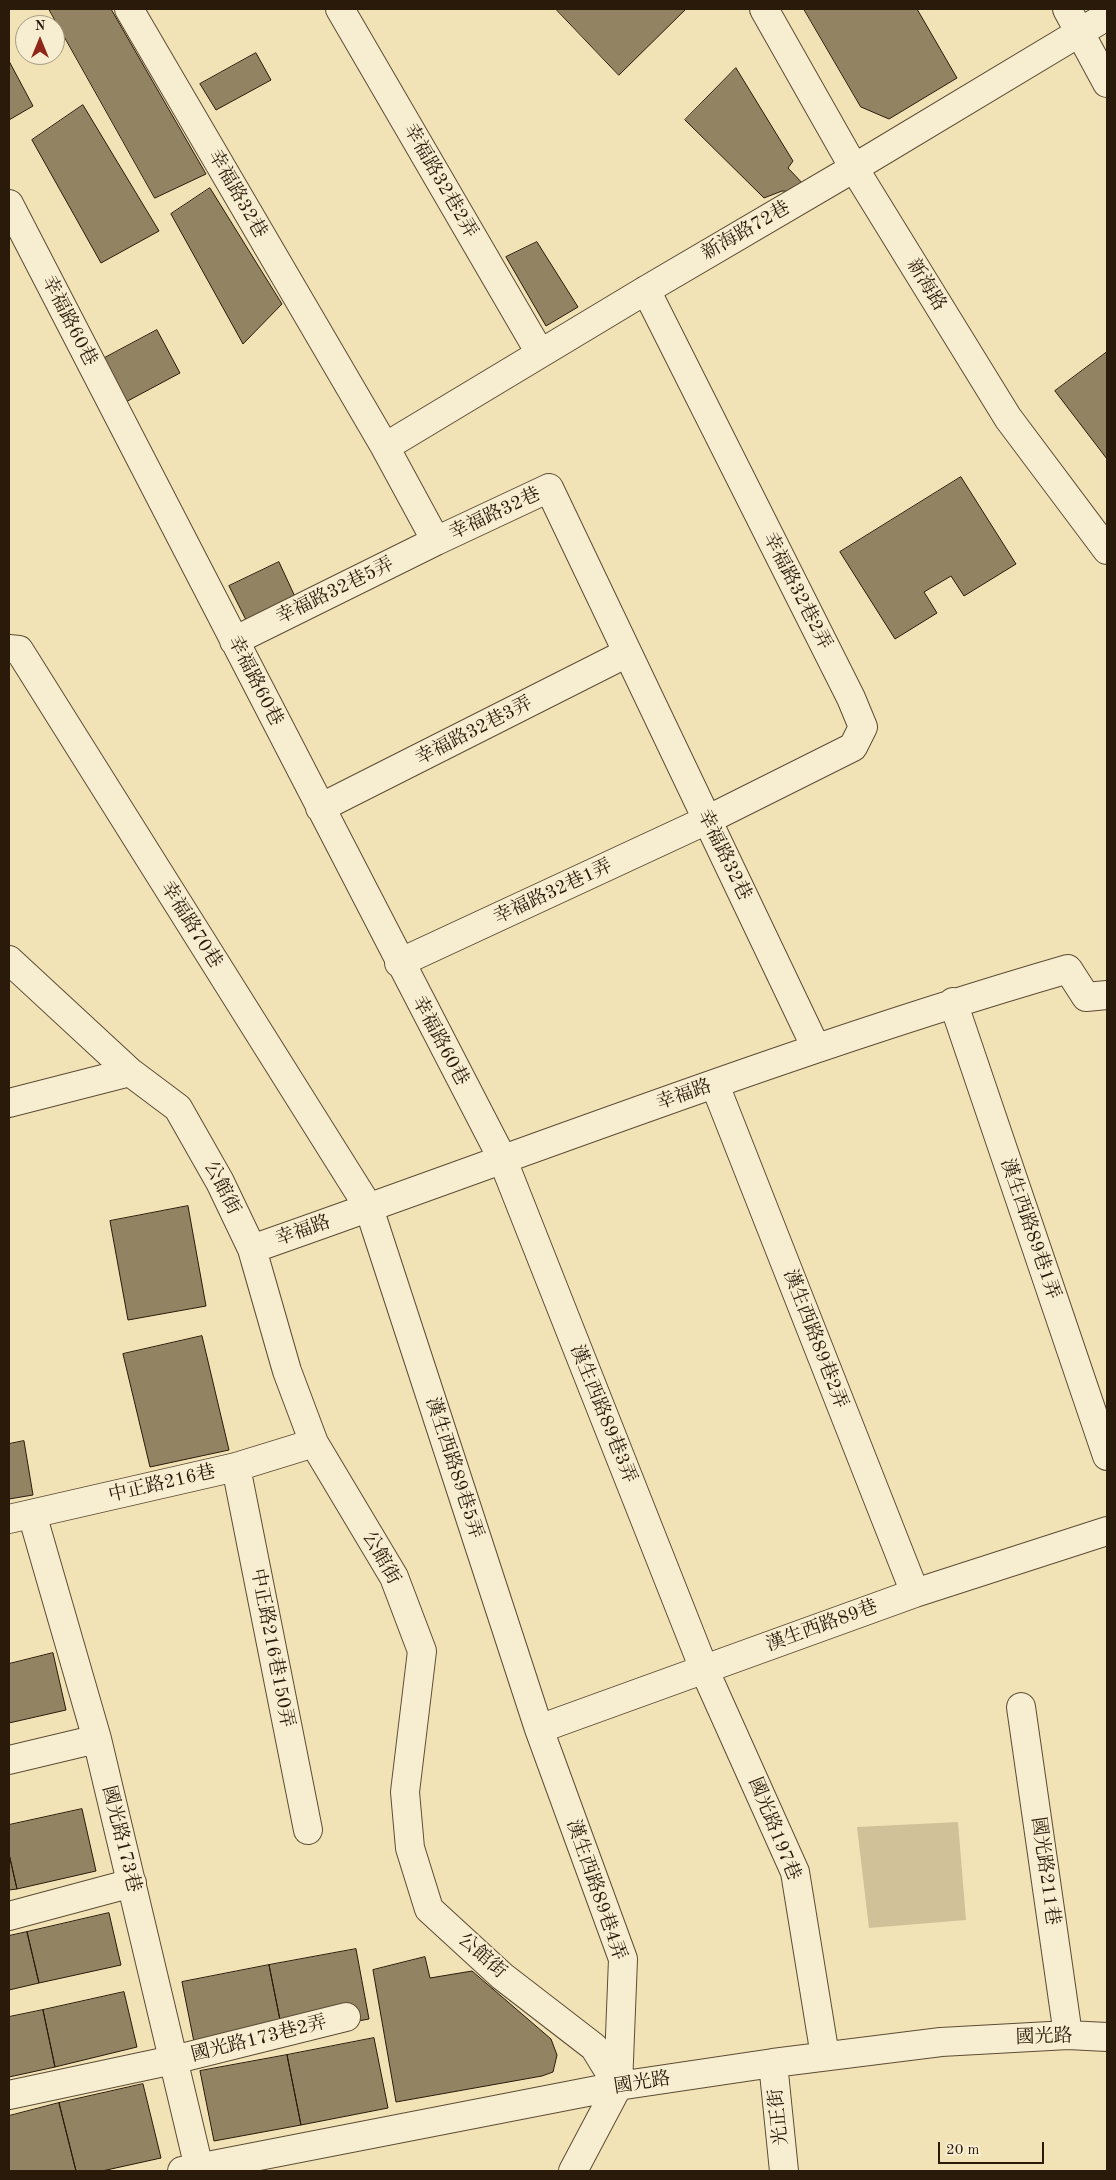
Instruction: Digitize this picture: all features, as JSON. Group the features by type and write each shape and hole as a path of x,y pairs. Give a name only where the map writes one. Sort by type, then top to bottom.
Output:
{"street":[{"name":"幸福路32巷","path":"129,9 385,447 436,541 548,488 816,1048"},
{"name":"幸福路32巷2弄","path":"340,9 540,352"},
{"name":"新海路","path":"764,9 854,168 1008,418 1107,550"},
{"name":"新海路72巷","path":"385,447 540,352 854,168 1074,20 1107,16"},
{"path":"1074,20 1107,83"},
{"name":"幸福路60巷","path":"9,204 399,963 502,1158"},
{"name":"幸福路32巷2弄","path":"646,290 851,698 863,727 853,748 707,820"},
{"name":"幸福路32巷5弄","path":"234,641 436,541"},
{"name":"幸福路70巷","path":"9,649 19,650 369,1208"},
{"name":"幸福路32巷3弄","path":"320,808 627,653"},
{"name":"幸福路32巷1弄","path":"399,963 707,820"},
{"name":"公館街","path":"9,960 130,1072 178,1108 220,1182 252,1249 287,1371 314,1443 394,1577 422,1651 405,1792 410,1848 429,1909 502,1976 594,2047 618,2086"},
{"name":"幸福路","path":"252,1249 502,1158 953,1002 1068,969 1086,997 1107,995"},
{"name":"漢生西路89巷1弄","path":"953,1002 1107,1456"},
{"path":"9,1103 130,1072"},
{"name":"漢生西路89巷2弄","path":"715,1085 915,1593"},
{"name":"漢生西路89巷3弄","path":"502,1158 704,1669"},
{"name":"漢生西路89巷5弄","path":"369,1208 539,1728"},
{"name":"中正路216巷","path":"20,1516 236,1467 314,1443"},
{"name":"中正路216巷150弄","path":"236,1467 308,1830"},
{"name":"國光路173巷","path":"20,1516 97,1739 173,2060 191,2169"},
{"name":"漢生西路89巷","path":"539,1728 915,1593 1107,1531"},
{"name":"國光路197巷","path":"704,1669 795,1872 825,2056"},
{"name":"國光路211巷","path":"1022,1707 1068,2034"},
{"name":"漢生西路89巷4弄","path":"539,1728 623,1959 618,2086"},
{"path":"9,1760 97,1739"},
{"path":"9,1916 132,1883"},
{"name":"國光路173巷2弄","path":"9,2095 173,2060 346,2018"},
{"name":"國光路","path":"191,2169 618,2086 773,2063 940,2042 1068,2034 1107,2037"},
{"name":"光正街","path":"773,2063 784,2171"},
{"path":"573,2171 618,2086"}],"shaded area":[{"path":"958,1822 966,1920 869,1928 857,1827"}],"building":[{"path":"49,9 111,9 206,174 155,198 65,38 65,15 52,15"},
{"path":"556,9 686,9 619,75"},
{"path":"804,9 917,9 957,78 889,119 861,107"},
{"path":"256,53 271,80 216,110 200,84"},
{"path":"9,61 33,106 9,120"},
{"path":"736,68 793,161 788,168 806,187 801,192 782,191 764,198 685,120"},
{"path":"83,105 159,231 101,263 32,140"},
{"path":"210,188 282,304 243,344 171,214"},
{"path":"537,242 578,307 546,326 506,257"},
{"path":"157,330 180,373 122,404 99,361"},
{"path":"1107,352 1107,459 1055,391"},
{"path":"961,477 1016,564 964,596 951,576 924,592 937,613 895,639 840,552"},
{"path":"279,562 297,601 248,624 229,586"},
{"path":"188,1206 206,1306 128,1320 110,1221"},
{"path":"202,1336 229,1450 150,1467 123,1354"},
{"path":"24,1441 33,1495 9,1499 9,1444"},
{"path":"53,1653 66,1710 9,1723 9,1664"},
{"path":"82,1809 96,1871 17,1889 9,1854 9,1825"},
{"path":"9,1854 17,1889 9,1890"},
{"path":"109,1913 121,1965 39,1983 27,1932"},
{"path":"27,1932 39,1983 9,1990 9,1936"},
{"path":"356,1949 369,2019 283,2035 269,1965"},
{"path":"425,1957 430,1978 472,1971 551,2039 557,2055 553,2072 542,2076 396,2102 373,1970"},
{"path":"269,1965 283,2035 196,2052 182,1982"},
{"path":"124,1992 137,2047 55,2067 43,2010"},
{"path":"43,2010 55,2067 9,2077 9,2017"},
{"path":"374,2038 388,2108 301,2125 287,2055"},
{"path":"287,2055 301,2125 214,2141 200,2071"},
{"path":"143,2084 161,2158 102,2171 76,2171 59,2103"},
{"path":"59,2103 76,2171 9,2171 9,2116"}]}
